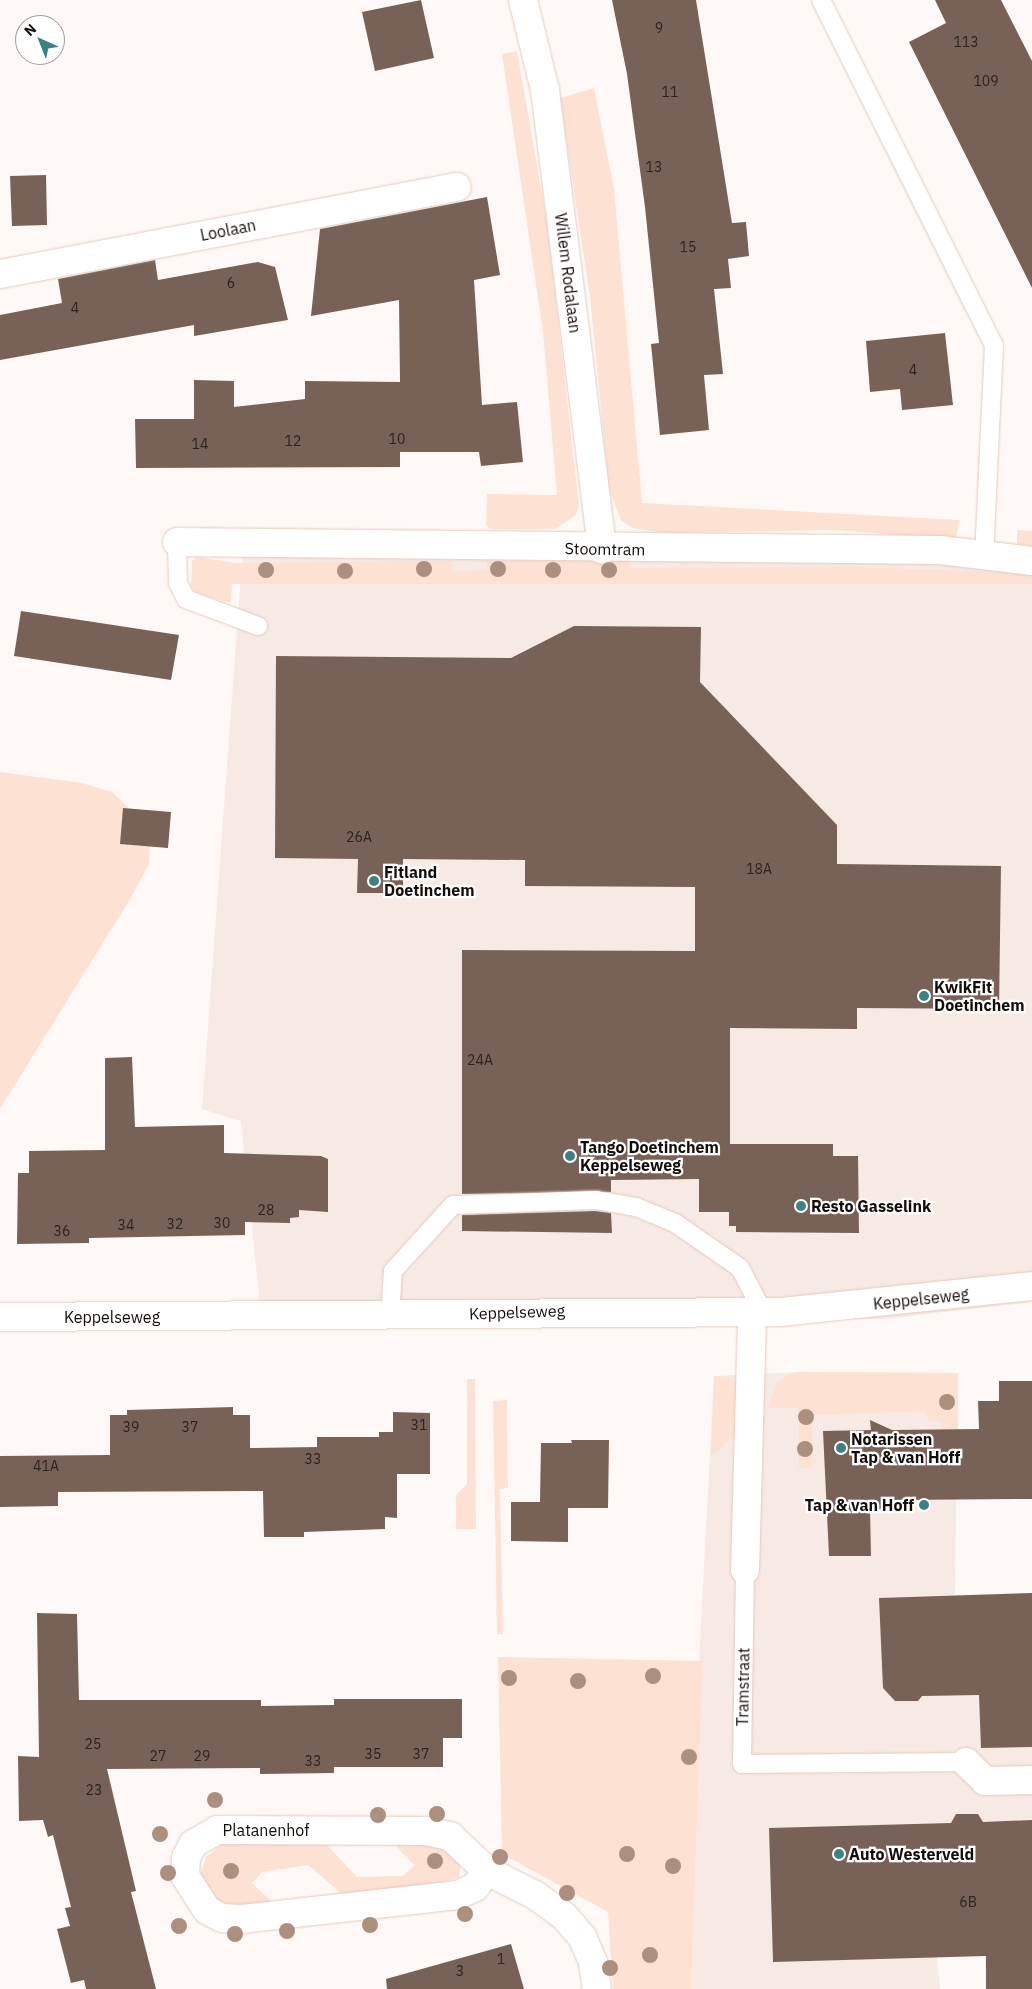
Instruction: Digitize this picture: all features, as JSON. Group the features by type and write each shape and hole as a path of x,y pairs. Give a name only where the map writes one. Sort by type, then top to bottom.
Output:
{"street":[{"name":"Willem Rodalaan","path":"523,0 545,90 602,549"},
{"name":"Loolaan","path":"0,274 457,187"},
{"name":"Stoomtram","path":"177,542 602,549 940,550 1032,561"},
{"name":"Keppelseweg","path":"0,1317 390,1316 552,1310 757,1312 918,1300 1032,1286"},
{"name":"Tramstraat","path":"745,1570 757,1312"},
{"name":"Tramstraat","path":"966,1762 985,1781 1032,1780"},
{"name":"Platanenhof","path":"488,1871 475,1887 458,1895 242,1920 222,1918 206,1910 185,1876 186,1858 193,1844 217,1830 426,1831 450,1836 488,1871 535,1895 564,1916 582,1937 592,1962 597,1989"}],"lane":[{"path":"821,0 994,345 984,555"},
{"path":"177,542 178,583 186,599 258,626"},
{"path":"390,1316 393,1271 454,1205 596,1200 636,1207 675,1223 740,1268 757,1312"},
{"name":"Tramstraat","path":"745,1570 742,1764 966,1762"}],"shaded area":[{"path":"517,51 547,222 579,506 575,516 555,529 490,529 486,525 487,494 557,495 543,332 502,54"},
{"path":"594,88 614,189 642,503 959,520 956,539 832,530 666,533 632,528 621,520 609,489 590,297 560,98"},
{"path":"1017,530 1032,531 1032,550 1017,548"},
{"path":"243,546 821,550 1032,566 1032,1302 884,1319 262,1325 241,1121 202,1109"},
{"path":"198,557 235,563 452,561 453,571 487,570 487,561 629,561 629,568 850,567 1032,573 1032,584 232,584 231,603 197,593 191,586 192,561"},
{"path":"0,772 82,783 112,792 145,823 150,846 149,863 132,896 0,1109"},
{"path":"800,1372 958,1373 955,1595 1032,1593 1032,1989 986,1989 985,1954 937,1957 940,1989 691,1989 703,1661 699,1661 714,1376"},
{"path":"800,1372 958,1373 958,1433 943,1432 941,1421 928,1421 926,1411 812,1415 812,1468 799,1468 799,1408 768,1408 776,1384 787,1375"},
{"path":"714,1376 729,1377 739,1387 740,1430 711,1457"},
{"path":"467,1379 475,1379 476,1529 456,1529 456,1495 467,1484"},
{"path":"507,1400 508,1488 500,1489 503,1634 497,1634 493,1401"},
{"path":"498,1657 703,1661 691,1989 613,1989 608,1912 502,1854"},
{"path":"391,1841 438,1842 461,1859 459,1877 439,1884 342,1894 308,1865 262,1872 252,1883 274,1904 228,1906 218,1903 200,1875 206,1857 223,1843 325,1843 357,1877 403,1876 414,1865"}],"building":[{"path":"421,0 434,58 375,71 362,12"},
{"path":"612,0 696,0 732,223 746,222 749,256 728,259 731,288 714,289 723,374 704,375 709,430 660,435 651,344 659,343 645,207 627,74"},
{"path":"935,0 1001,0 1032,61 1032,288 909,42 946,23"},
{"path":"46,175 47,225 12,226 10,176"},
{"path":"487,197 500,275 474,280 482,405 517,402 523,462 481,466 479,452 400,452 400,467 136,468 135,419 194,419 194,380 234,381 234,407 305,399 305,381 400,382 399,300 311,316 320,229"},
{"path":"155,260 158,280 258,262 275,267 288,320 194,336 194,325 0,360 0,315 62,303 58,279"},
{"path":"945,333 953,405 902,410 900,389 870,392 866,341"},
{"path":"21,611 179,635 171,680 14,656"},
{"path":"574,626 701,627 700,682 837,825 837,864 1001,866 999,1009 857,1008 857,1029 730,1028 730,1144 833,1144 833,1156 858,1156 859,1233 736,1232 736,1226 729,1226 729,1212 699,1212 699,1179 611,1180 611,1192 462,1194 462,950 695,951 695,887 525,886 525,860 403,859 403,893 357,893 358,859 275,858 276,656 511,658"},
{"path":"123,808 171,812 168,848 120,844"},
{"path":"132,1057 135,1127 224,1125 224,1153 321,1156 328,1159 328,1212 299,1210 299,1217 290,1218 290,1223 245,1222 245,1235 89,1238 89,1243 17,1244 18,1173 29,1173 29,1151 105,1150 105,1058"},
{"path":"595,1211 611,1213 612,1233 462,1231 462,1215"},
{"path":"999,1381 1032,1381 1032,1499 892,1500 892,1509 870,1509 871,1556 829,1556 823,1431 871,1430 870,1420 892,1430 979,1429 978,1401 999,1401"},
{"path":"233,1407 233,1415 250,1415 250,1448 317,1447 317,1437 379,1437 379,1432 393,1432 393,1412 430,1413 430,1474 397,1474 397,1518 385,1517 385,1529 304,1532 304,1537 264,1537 263,1491 58,1492 58,1506 0,1507 0,1456 110,1455 110,1415 127,1415 127,1410"},
{"path":"571,1440 609,1440 608,1508 568,1508 568,1542 511,1541 511,1502 540,1502 541,1443 572,1443"},
{"path":"1032,1593 1032,1747 981,1748 979,1695 922,1696 918,1701 895,1701 883,1688 879,1598"},
{"path":"37,1613 77,1614 79,1700 261,1700 261,1706 334,1705 334,1699 462,1699 462,1738 443,1738 443,1767 334,1767 334,1773 260,1774 260,1768 107,1769 136,1891 131,1892 156,1989 86,1989 84,1980 71,1983 57,1929 70,1926 65,1908 71,1907 53,1835 48,1837 43,1820 19,1821 18,1756 39,1757"},
{"path":"956,1814 978,1814 983,1822 1032,1820 1032,1989 986,1989 986,1956 773,1962 769,1828 951,1823"},
{"path":"511,1944 524,1989 387,1989 386,1979"}],"place":[{"name":"Fitland Doetinchem","path":"374,881"},
{"name":"KwikFit Doetinchem","path":"924,996"},
{"name":"Tango Doetinchem Keppelseweg","path":"570,1156"},
{"name":"Resto Gasselink","path":"801,1206"},
{"name":"Notarissen Tap & van Hoff","path":"841,1448"},
{"name":"Tap & van Hoff","path":"924,1505"},
{"name":"Auto Westerveld","path":"839,1854"}]}
